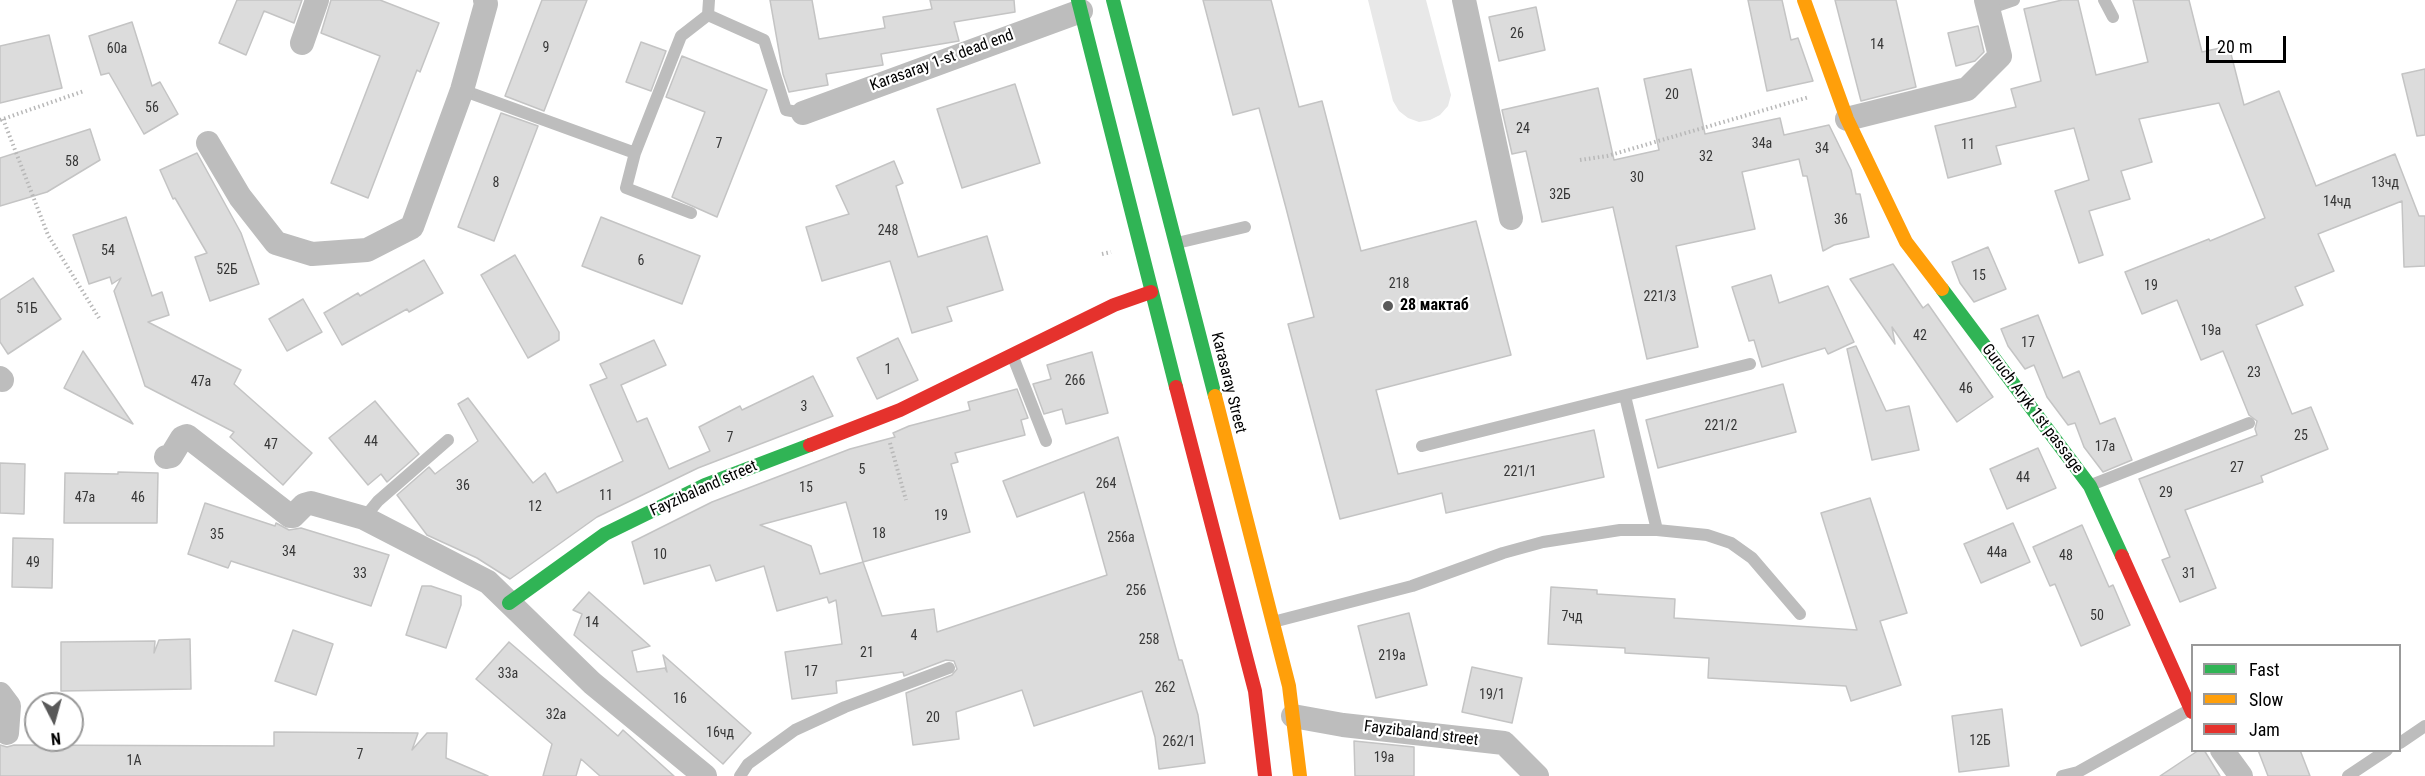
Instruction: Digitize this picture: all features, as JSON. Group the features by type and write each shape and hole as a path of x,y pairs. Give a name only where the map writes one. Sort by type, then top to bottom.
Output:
{"main road":[{"name":"Karasaray Street","path":"1113,0 1289,686 1300,776"},
{"name":"Guruch Aryk 1st passage","path":"1804,0 1847,119 1906,242 2090,486 2191,709"},
{"path":"1080,6 1150,292 1256,691 1265,776"},
{"name":"Fayzibaland street","path":"509,603 605,534 705,485 883,416 1114,305 1150,292"}],"street":[{"path":"302,43 318,0"},
{"path":"208,142 240,197 276,243 312,254 367,250 412,227 462,90 486,4 485,0"},
{"path":"1464,0 1511,218"},
{"path":"1847,119 1967,89 2000,57 1987,4"},
{"name":"Karasaray 1-st dead end","path":"803,112 1080,6"},
{"path":"166,457 171,456 182,438 187,436 290,516 293,516 307,503 364,518 488,582 592,682 705,776"},
{"path":"0,694 9,706 7,733"},
{"name":"Fayzibaland street","path":"1293,716 1343,725 1504,743 1537,776"},
{"path":"2223,752 2241,776"}],"lane":[{"path":"690,213 626,188 635,153 681,36 708,15 709,0"},
{"path":"1987,4 2014,0"},
{"path":"2104,0 2113,17"},
{"path":"708,15 764,40 786,110 803,112"},
{"path":"462,90 635,153"},
{"path":"1176,244 1245,227"},
{"path":"1012,356 1046,441"},
{"path":"1422,446 1750,364"},
{"path":"1625,396 1658,530"},
{"path":"2090,486 2249,423"},
{"path":"364,518 378,501 448,440"},
{"path":"1273,622 1412,586 1503,553 1544,542 1620,530 1658,530 1707,535 1731,543 1752,558 1800,614"},
{"path":"740,776 748,764 795,730 845,707 949,668"},
{"path":"2062,776 2078,772 2191,712"},
{"path":"2401,742 2425,726"},
{"path":"2348,776 2384,752"}],"path":[{"path":"1580,160 1607,156 1836,89"},
{"path":"84,91 1,119 48,235 99,318"},
{"path":"883,416 906,500"}],"shaded area":[{"path":"1368,0 1426,0 1451,95 1448,106 1440,115 1419,122 1399,111 1393,101"}],"building":[{"path":"237,0 302,0 294,23 264,11 246,55 219,43"},
{"path":"331,0 380,0 439,23 420,72 417,70 368,198 331,183 380,56 321,33"},
{"path":"542,0 587,0 544,111 505,96"},
{"path":"770,0 812,0 819,39 885,28 883,17 932,9 930,0 1014,0 1015,12 954,22 959,41 881,54 883,65 826,74 828,85 789,92 783,74"},
{"path":"1203,0 1271,0 1299,107 1322,101 1361,251 1476,221 1511,355 1376,390 1398,474 1594,430 1604,477 1446,513 1442,493 1340,519 1288,324 1314,317 1286,208 1259,108 1233,115"},
{"path":"1748,0 1782,0 1791,40 1798,38 1813,81 1767,91"},
{"path":"1835,0 1896,0 1916,87 1861,101"},
{"path":"2062,0 2078,0 2096,75 2148,62 2133,0 2189,0 2202,52 2229,46 2244,105 2279,91 2316,186 2395,154 2419,216 2425,216 2425,266 2404,267 2402,201 2318,234 2334,271 2295,287 2303,305 2256,325 2292,414 2311,407 2328,449 2261,476 2263,482 2185,510 2216,588 2180,602 2162,560 2170,557 2139,479 2257,435 2255,429 2257,421 2249,415 2223,351 2201,360 2177,300 2142,314 2125,272 2265,218 2219,103 2139,119 2152,162 2121,171 2130,199 2089,211 2103,255 2079,263 2055,191 2089,180 2074,128 1996,146 2001,164 1948,178 1935,126 2016,107 2011,89 2041,81 2024,9"},
{"path":"1536,7 1545,50 1499,61 1489,17"},
{"path":"132,22 152,86 160,82 178,114 144,134 109,73 101,75 89,36"},
{"path":"1978,26 1984,52 1975,61 1956,66 1948,33"},
{"path":"49,35 62,88 0,103 0,46"},
{"path":"641,42 666,51 651,91 626,82"},
{"path":"682,56 767,90 717,217 672,197 705,112 666,97"},
{"path":"1691,69 1705,134 1780,118 1784,135 1829,125 1851,170 1856,194 1860,194 1869,237 1834,245 1823,251 1807,176 1803,176 1799,159 1742,172 1755,229 1676,246 1698,347 1647,359 1613,207 1542,222 1526,151 1512,154 1502,110 1598,88 1614,160 1659,150 1644,79"},
{"path":"2425,69 2425,135 2417,136 2402,74"},
{"path":"1015,84 1040,163 962,188 937,109"},
{"path":"501,113 538,126 494,241 458,227"},
{"path":"90,129 100,160 47,192 0,206 0,158"},
{"path":"197,153 241,233 259,284 210,301 195,257 207,253 175,198 173,199 160,170"},
{"path":"894,161 903,183 896,186 918,257 987,236 1003,290 947,307 952,321 912,333 890,261 822,281 806,227 849,214 836,186"},
{"path":"126,217 152,296 162,292 169,315 148,322 241,370 234,384 312,453 283,485 230,437 234,432 145,386 114,291 121,278 112,284 110,277 89,284 73,235"},
{"path":"601,217 700,256 682,304 582,266"},
{"path":"1988,247 2006,289 1974,302 1960,283 1952,262"},
{"path":"515,255 559,332 559,340 528,358 481,275"},
{"path":"424,260 443,293 409,312 407,309 342,345 324,313 358,293 360,296"},
{"path":"1893,264 1923,308 1928,304 1993,397 1957,422 1892,327 1895,344 1850,279"},
{"path":"1771,275 1779,303 1828,286 1854,342 1828,354 1825,348 1762,367 1754,340 1749,341 1732,287"},
{"path":"33,278 61,319 8,354 0,342 0,300"},
{"path":"303,299 322,332 287,351 269,319"},
{"path":"2038,315 2063,378 2079,371 2100,424 2115,418 2132,460 2103,472 2084,447 2075,423 2068,425 2047,397 2034,365 2025,369 2008,346 2001,329"},
{"path":"898,338 918,380 877,399 857,358"},
{"path":"654,340 666,365 621,385 637,422 647,418 669,469 710,451 699,427 740,406 742,410 813,376 833,416 698,468 597,517 510,579 477,558 427,535 397,495 429,467 435,474 478,441 458,404 468,398 533,483 545,473 557,493 623,461 590,385 607,378 600,364"},
{"path":"1856,346 1886,411 1909,406 1919,450 1872,460 1847,349"},
{"path":"83,351 133,424 64,388"},
{"path":"1092,352 1108,413 1066,424 1062,409 1044,414 1033,384 1051,379 1047,365"},
{"path":"1783,384 1796,432 1658,468 1646,420"},
{"path":"1017,389 1028,418 1021,420 1025,435 955,453 958,462 951,464 970,532 863,562 882,616 934,609 937,632 1107,575 1084,492 1017,517 1003,481 1118,437 1179,660 1182,660 1198,715 1205,763 1159,769 1155,737 1142,691 1034,726 1022,690 956,712 959,739 913,745 906,693 952,675 957,669 954,661 946,660 904,676 903,672 836,681 837,693 792,699 785,652 842,644 836,600 829,603 827,597 777,611 764,566 716,581 710,565 644,584 632,542 712,502 850,449 895,437 893,433 909,426 970,410 968,402","holes":["846,502 863,562 820,574 811,546 760,525"]},
{"path":"375,401 419,454 387,482 381,474 368,485 329,438"},
{"path":"2038,448 2056,488 2007,509 1990,469"},
{"path":"0,463 25,464 24,514 0,513"},
{"path":"118,472 158,473 157,523 64,523 65,473 118,474"},
{"path":"1870,498 1907,613 1880,621 1901,685 1851,701 1846,686 1708,678 1709,658 1625,653 1625,648 1548,644 1551,587 1597,590 1597,594 1675,599 1674,618 1857,630 1821,513"},
{"path":"205,503 275,526 276,523 289,530 301,528 389,555 371,606 231,561 228,568 188,554"},
{"path":"2013,523 2030,562 1981,583 1964,544"},
{"path":"2082,525 2109,587 2113,585 2130,625 2081,646 2055,584 2050,586 2033,547"},
{"path":"13,538 53,539 52,588 12,587"},
{"path":"422,586 431,586 461,596 461,605 446,648 406,635"},
{"path":"589,592 650,646 632,651 637,672 665,668 667,672 663,655 751,733 723,764 574,635 582,614 573,610"},
{"path":"1409,613 1427,685 1376,698 1358,626"},
{"path":"293,630 333,644 316,695 275,681"},
{"path":"190,639 191,689 61,691 61,642 155,641 154,653 159,640"},
{"path":"509,642 618,736 623,730 674,776 600,776 581,759 576,776 543,776 552,744 476,679"},
{"path":"1472,667 1522,678 1512,723 1462,712"},
{"path":"2002,709 2009,766 1959,772 1952,716"},
{"path":"274,732 418,733 412,750 427,733 447,733 446,758 488,776 0,776 0,745 7,747 24,745 24,752 84,752 84,745 274,746"},
{"path":"1354,741 1414,747 1414,776 1355,776"},
{"path":"2196,752 2205,752 2220,776 2160,776"},
{"path":"2259,752 2301,752 2310,776 2268,776"}],"traffic: fast":[{"path":"1078,0 1176,387"},
{"path":"1113,0 1215,396"},
{"path":"1942,289 2090,486 2122,556"},
{"path":"509,603 605,534 705,485 810,445"}],"traffic: slow":[{"path":"1804,0 1847,119 1906,242 1942,289"},
{"path":"1215,396 1289,686 1300,776"}],"traffic: jam":[{"path":"810,445 900,410 1114,305 1151,292"},
{"path":"1176,387 1255,691 1265,776"},
{"path":"2122,556 2191,710"}],"place":[{"name":"28 мактаб","path":"1388,306"}]}
